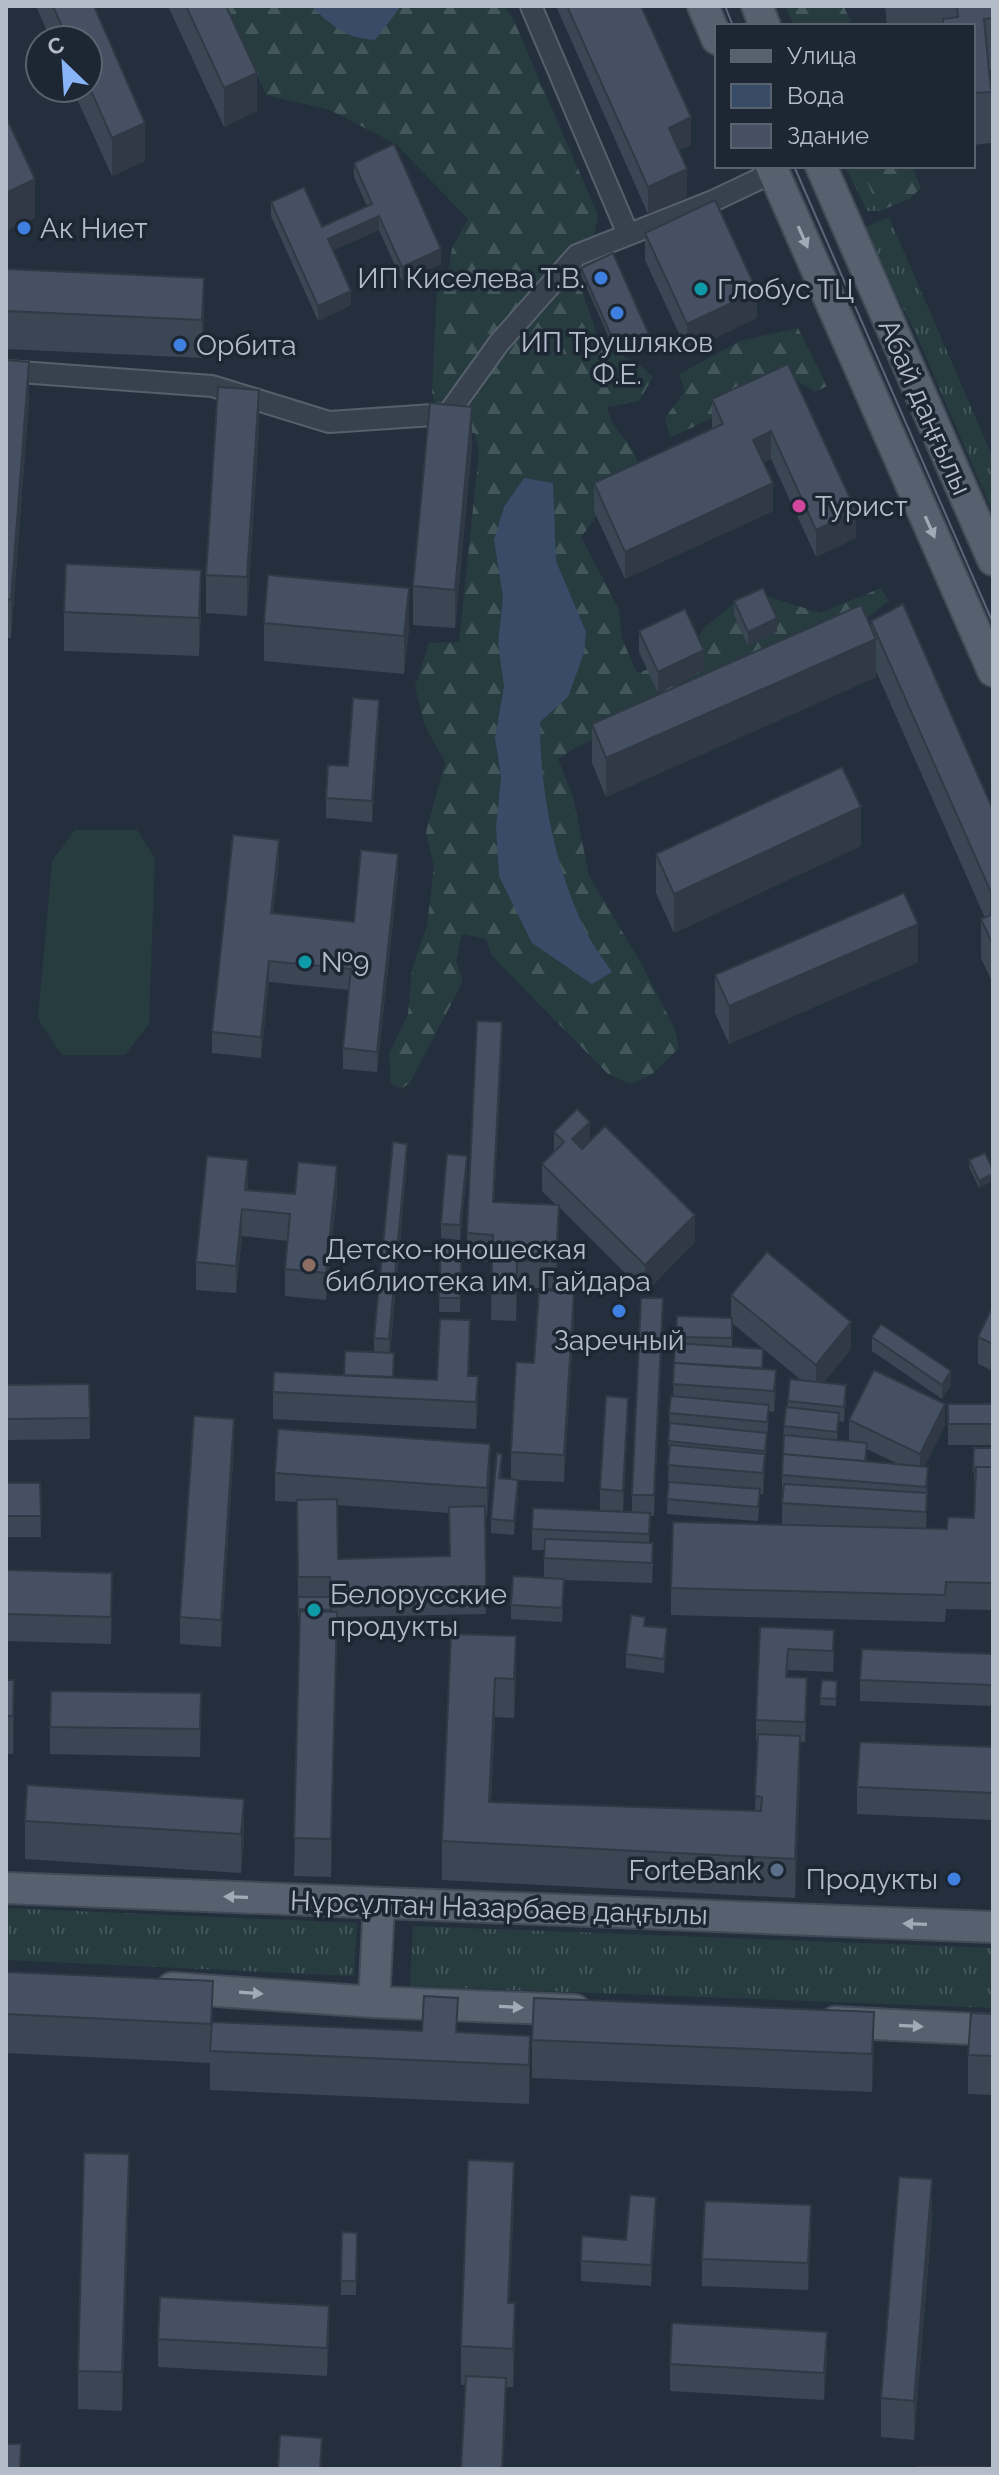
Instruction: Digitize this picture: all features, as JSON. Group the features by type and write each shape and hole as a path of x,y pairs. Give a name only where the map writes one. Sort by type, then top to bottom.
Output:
{"main road":[{"path":"703,6 715,34"},
{"name":"Абай даңғылы","path":"822,168 993,560"},
{"name":"Абай даңғылы","path":"773,169 993,671"},
{"name":"Нұрсұлтан Назарбаев даңғылы","path":"6,1888 993,1927"},
{"path":"374,2002 379,1903"},
{"path":"144,1986 374,2002 599,2011"},
{"path":"799,2021 993,2030"}],"street":[{"path":"531,6 628,234"},
{"path":"6,371 212,386 329,422 448,414 499,343 577,255 773,169"}],"green space":[{"path":"227,6 504,6 514,21 598,215 594,237 574,268 600,343 641,366 653,377 639,401 607,407 613,424 638,462 581,537 619,610 622,639 637,673 685,657 705,627 732,605 766,596 820,613 881,588 889,601 857,626 575,748 558,759 573,796 589,876 641,963 675,1029 679,1048 651,1075 630,1084 608,1074 492,956 486,939 462,934 456,961 463,981 410,1083 401,1089 391,1084 389,1054 408,1014 412,969 427,926 434,867 426,832 445,762 425,726 415,687 429,643 459,642 479,451 475,433 442,432 432,392 437,289 449,267 452,248 468,219 396,144 330,110 266,95"},
{"path":"785,6 844,6 851,24 794,24"},
{"path":"846,168 861,168 880,211 867,211"},
{"path":"861,168 913,168 921,188 909,199 880,211"},
{"path":"889,217 993,458 993,513 920,343 864,228"},
{"path":"798,328 827,386 815,392 790,376 770,390 670,438 665,418 685,391 679,374 740,341"},
{"path":"75,830 137,830 155,858 149,1024 125,1055 62,1055 38,1019 52,861"},
{"path":"6,1908 357,1923 354,1976 6,1960"},
{"path":"413,1926 993,1948 993,2008 410,1986"}],"water":[{"path":"311,6 398,6 399,9 375,40 355,37 340,30"},
{"path":"524,478 553,483 556,561 586,632 584,653 568,697 540,722 546,800 564,877 586,931 612,972 592,984 532,943 499,876 496,827 501,777 495,738 504,686 498,643 503,597 494,540 504,507"}],"building":[{"path":"53,6 94,6 102,24 61,24"},
{"path":"186,6 226,6 257,73 224,88"},
{"path":"567,6 641,6 691,117 669,128 687,169 648,187"},
{"path":"957,6 993,6 993,18 984,19 991,92 975,93 975,24 943,24 943,19 958,17"},
{"path":"104,29 145,123 112,138 97,104 104,104"},
{"path":"6,117 35,179 6,193"},
{"path":"394,144 441,249 402,267 379,216 328,239 351,291 318,306 271,202 304,187 322,227 372,204 354,163"},
{"name":"Глобус ТЦ","path":"715,200 757,291 687,324 645,233"},
{"path":"613,253 650,337 618,351 581,268"},
{"path":"6,269 204,278 202,320 6,311"},
{"path":"6,360 29,362 11,600 6,599"},
{"path":"788,364 856,511 816,530 771,431 753,440 773,483 625,552 594,483 723,424 712,399"},
{"path":"218,387 259,390 247,577 206,575"},
{"path":"430,403 472,407 455,590 413,586"},
{"path":"66,564 201,570 199,618 64,612"},
{"path":"268,575 409,588 404,636 264,623"},
{"path":"763,588 777,618 748,632 734,601"},
{"path":"903,604 993,810 993,889 990,890 871,621"},
{"path":"861,605 876,639 606,758 592,724"},
{"path":"685,609 704,650 658,672 639,631"},
{"path":"353,698 379,700 372,801 326,798 328,765 348,766"},
{"path":"842,767 861,807 674,894 656,854"},
{"name":"№9","path":"233,835 279,840 271,913 354,922 361,850 398,854 377,1052 343,1048 351,969 269,961 261,1037 212,1032"},
{"path":"904,893 918,924 729,1006 715,975"},
{"path":"993,914 993,945 981,919"},
{"path":"477,1021 502,1022 493,1202 559,1205 556,1262 517,1260 516,1294 491,1293 493,1235 467,1233"},
{"path":"577,1109 590,1122 572,1139 582,1149 605,1126 695,1215 645,1265 542,1164 564,1142 554,1132"},
{"path":"393,1142 407,1144 389,1339 374,1338"},
{"path":"985,1153 993,1174 979,1181 969,1160"},
{"path":"447,1154 467,1156 460,1225 441,1224"},
{"name":"Детско-юношеская библиотека им. Гайдара","path":"207,1156 248,1160 245,1190 295,1194 298,1162 337,1166 326,1273 285,1269 290,1214 242,1209 236,1266 196,1262"},
{"path":"441,1245 462,1245 460,1298 439,1298"},
{"path":"767,1252 851,1322 816,1365 731,1295"},
{"path":"539,1290 574,1292 564,1455 511,1452 516,1362 534,1363"},
{"path":"641,1298 663,1298 654,1495 632,1495"},
{"path":"993,1306 993,1344 978,1337"},
{"path":"677,1316 732,1318 732,1338 676,1337"},
{"path":"440,1319 470,1320 468,1376 478,1376 476,1402 273,1392 274,1372 437,1380"},
{"path":"881,1324 951,1371 942,1385 872,1337"},
{"path":"675,1343 763,1349 762,1368 674,1363"},
{"path":"345,1351 394,1353 393,1377 344,1375"},
{"path":"674,1363 776,1370 774,1391 673,1384"},
{"path":"874,1370 945,1404 920,1454 849,1420"},
{"path":"790,1379 846,1385 844,1407 788,1401"},
{"path":"89,1384 90,1418 6,1419 6,1385"},
{"path":"606,1396 628,1398 623,1491 600,1489"},
{"path":"671,1396 769,1405 767,1422 669,1413"},
{"path":"948,1404 993,1404 993,1424 948,1424"},
{"path":"786,1407 839,1413 837,1432 784,1426"},
{"path":"194,1416 234,1419 221,1620 180,1617"},
{"path":"670,1423 767,1433 765,1451 668,1441"},
{"path":"278,1429 490,1444 487,1488 275,1473"},
{"path":"784,1435 867,1443 865,1461 783,1455"},
{"path":"670,1445 765,1454 763,1473 668,1465"},
{"path":"974,1448 993,1448 993,1467 976,1467 973,1471"},
{"path":"497,1453 502,1454 499,1478 518,1480 514,1521 491,1519"},
{"path":"783,1454 928,1467 926,1487 782,1475"},
{"path":"976,1467 993,1467 993,1583 946,1582 945,1595 671,1588 673,1522 947,1529 948,1517 974,1518"},
{"path":"669,1482 760,1489 758,1507 667,1499"},
{"path":"6,1483 40,1483 41,1516 6,1516"},
{"path":"784,1484 927,1493 926,1512 782,1503"},
{"path":"337,1499 338,1559 450,1556 449,1507 485,1506 486,1586 331,1589 330,1577 298,1577 297,1500"},
{"path":"533,1508 650,1513 649,1534 532,1529"},
{"path":"545,1539 653,1543 652,1563 544,1558"},
{"path":"6,1570 112,1573 111,1617 6,1614"},
{"path":"513,1576 564,1579 562,1608 511,1605"},
{"path":"298,1597 330,1597 331,1610 298,1609"},
{"path":"300,1611 337,1612 331,1839 294,1838"},
{"path":"631,1615 645,1617 644,1626 667,1628 664,1659 626,1654"},
{"path":"760,1627 834,1630 833,1651 788,1649 786,1677 807,1678 805,1722 756,1720"},
{"path":"451,1634 516,1636 514,1679 495,1678 489,1802 761,1811 762,1797 755,1796 758,1734 800,1736 795,1859 442,1841"},
{"path":"862,1649 993,1654 993,1685 860,1680"},
{"path":"6,1680 14,1680 13,1716 6,1716"},
{"path":"822,1680 837,1681 836,1699 820,1698"},
{"path":"51,1691 201,1693 200,1729 50,1727"},
{"path":"860,1742 993,1747 993,1793 857,1787"},
{"path":"27,1785 244,1799 241,1834 25,1821"},
{"path":"6,1972 213,1981 211,2024 6,2014"},
{"path":"424,1996 458,1998 456,2032 530,2036 529,2065 210,2051 212,2022 422,2031"},
{"path":"534,1998 874,2012 872,2054 532,2040"},
{"path":"971,2013 993,2014 993,2056 968,2055"},
{"path":"84,2153 129,2154 122,2372 78,2371"},
{"path":"468,2160 514,2162 508,2303 515,2303 513,2349 461,2346"},
{"path":"899,2177 932,2179 914,2401 881,2398"},
{"path":"630,2195 656,2197 651,2265 581,2261 582,2236 626,2240"},
{"path":"705,2201 811,2205 808,2263 702,2259"},
{"path":"342,2232 357,2233 356,2281 341,2281"},
{"path":"160,2297 329,2306 327,2348 158,2339"},
{"path":"672,2323 827,2332 824,2373 670,2364"},
{"path":"466,2376 506,2378 502,2469 461,2469"},
{"path":"280,2435 322,2438 320,2469 278,2469"},
{"path":"6,2444 21,2444 20,2469 6,2469"},
{"path":"993,2467 993,2469 917,2469"}],"tram line":[{"path":"725,6 732,24"},
{"path":"795,168 993,623"}],"place":[{"name":"Ак Ниет","path":"24,228"},
{"name":"ИП Киселева Т.В.","path":"601,278"},
{"name":"Глобус ТЦ","path":"701,289"},
{"name":"ИП Трушляков Ф.Е.","path":"617,313"},
{"name":"Орбита","path":"180,345"},
{"name":"Турист","path":"799,506"},
{"name":"№9","path":"305,962"},
{"name":"Детско-юношеская библиотека им. Гайдара","path":"309,1265"},
{"name":"Заречный","path":"619,1311"},
{"name":"Белорусские продукты","path":"314,1610"},
{"name":"ForteBank","path":"777,1870"},
{"name":"Продукты","path":"954,1879"}]}
